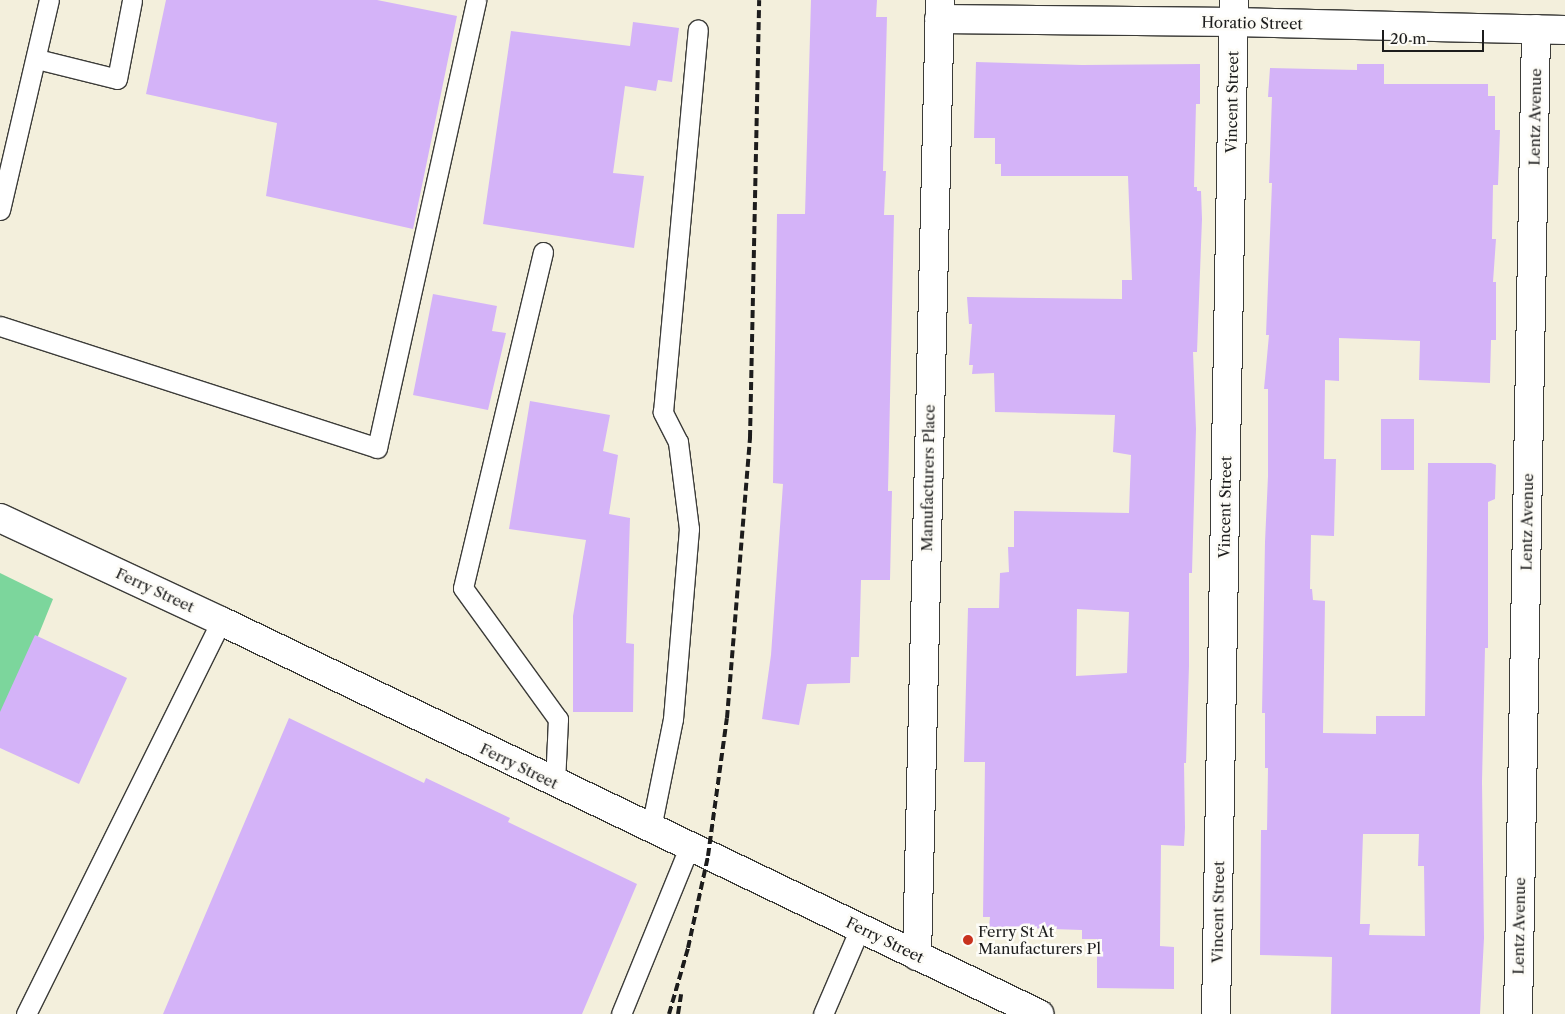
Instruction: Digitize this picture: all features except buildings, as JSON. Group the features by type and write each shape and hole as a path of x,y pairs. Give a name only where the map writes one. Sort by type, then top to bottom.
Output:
{"street":[{"name":"Horatio Street","path":"940,9 1234,11 1565,30"},
{"name":"Manufacturers Place","path":"917,956 940,9"},
{"name":"Vincent Street","path":"1216,1014 1234,11"},
{"name":"Lentz Avenue","path":"1518,1014 1536,29"},
{"name":"Ferry Street","path":"0,518 1039,1014"}],"lane":[{"path":"0,210 37,59 49,0"},
{"path":"37,59 117,79 132,0"},
{"path":"0,326 378,448 476,0"},
{"path":"651,828 673,719 689,529 678,442 663,412 698,30"},
{"path":"543,252 463,588 558,719 555,784"},
{"path":"26,1014 221,622"},
{"path":"621,1014 689,847"},
{"path":"823,1014 860,928"}],"green space":[{"path":"0,573 53,599 0,730"}],"railway":[{"path":"669,1014 688,948 708,856 727,718 750,438 759,0"},
{"path":"678,1014 681,994"}],"place":[{"name":"Ferry St At Manufacturers Pl","path":"968,940"}]}
